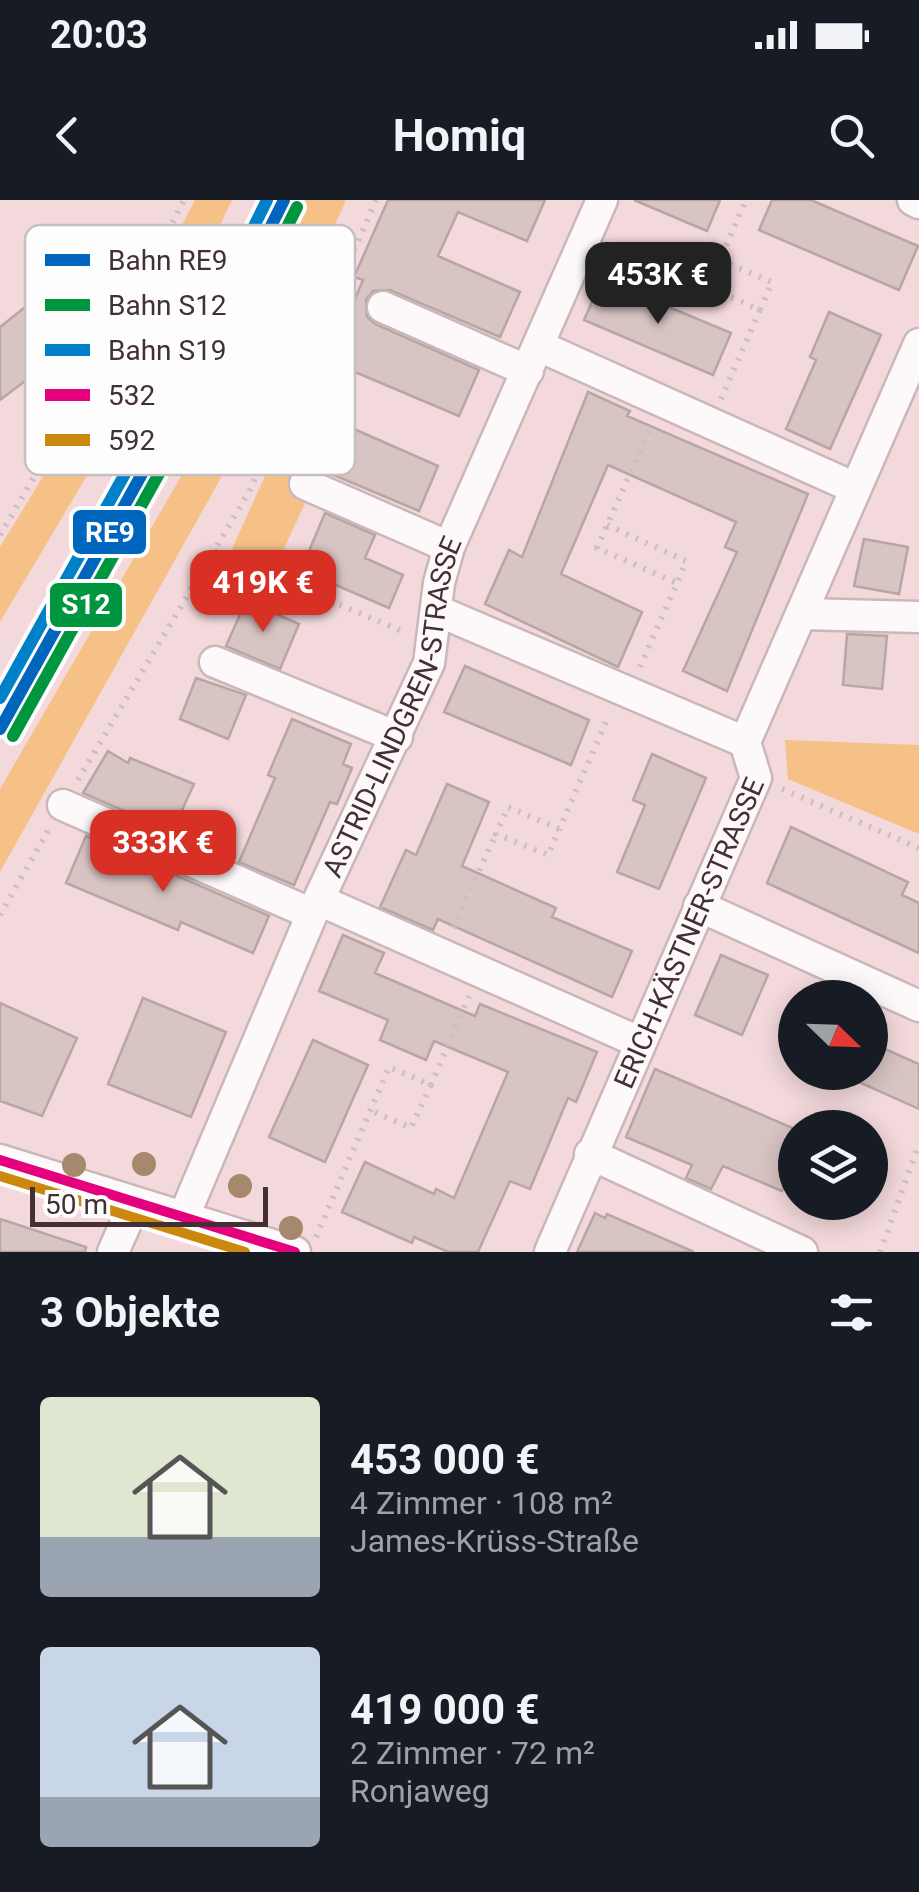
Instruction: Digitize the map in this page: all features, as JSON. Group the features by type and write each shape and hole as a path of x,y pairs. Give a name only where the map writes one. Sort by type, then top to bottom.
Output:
{"street":[{"name":"ASTRID-LINDGREN-STRASSE","path":"184,1216 316,907 397,737 434,645 439,583 449,546 602,200"},
{"path":"383,308 661,402 855,488"},
{"name":"ERICH-KÄSTNER-STRASSE","path":"550,1252 756,778 745,742 855,488 909,389 919,344"},
{"path":"306,484 449,546"},
{"path":"438,610 745,742"},
{"path":"802,614 919,617"},
{"path":"216,662 397,737"},
{"path":"63,805 440,955 639,1042"},
{"path":"699,906 919,1006"},
{"path":"590,1154 802,1252"},
{"path":"0,1160 295,1252"},
{"path":"112,1252 135,1203"}],"path":[{"path":"171,225 184,200"},
{"path":"355,248 376,200"},
{"path":"746,200 708,287 760,310"},
{"path":"710,424 772,282 720,260"},
{"path":"661,402 597,548 677,583"},
{"path":"0,535 35,475"},
{"path":"0,915 257,475"},
{"path":"496,834 548,856 686,561 606,525"},
{"path":"214,551 434,645"},
{"path":"756,778 919,848"},
{"path":"440,955 508,807 559,829"},
{"path":"370,1110 412,1128 480,972"},
{"path":"310,1252 389,1067 431,1085"},
{"path":"880,1252 919,1144"}],"shaded area":[{"path":"195,200 232,200 220,225 182,225"},
{"path":"295,200 346,200 335,225 283,225"},
{"path":"44,475 87,475 0,622 0,547"},
{"path":"182,475 223,475 0,872 0,789"},
{"path":"265,475 297,477 290,491 307,499 275,568 232,549"},
{"path":"785,740 919,745 919,834 788,779"}],"building":[{"path":"388,200 545,200 527,241 458,212 438,256 520,292 500,337 390,290 373,291 366,300 367,317 375,324 479,370 459,416 355,372 355,299 363,280 355,275"},
{"path":"634,200 720,200 707,231"},
{"path":"772,200 811,200 918,246 899,290 759,230"},
{"path":"602,279 731,333 713,375 584,320"},
{"path":"25,307 25,381 0,400 0,327"},
{"path":"829,312 881,335 830,449 786,429 816,360 810,357"},
{"path":"588,392 630,411 627,416 808,494 727,691 683,671 737,552 725,547 736,522 608,465 561,574 642,612 618,667 485,604 509,550 522,557"},
{"path":"355,429 438,466 419,511 334,475 355,475"},
{"path":"325,513 375,535 365,558 403,575 389,608 301,570"},
{"path":"864,539 908,547 899,594 854,586"},
{"path":"246,601 299,624 280,669 226,646"},
{"path":"847,634 887,636 882,689 843,685"},
{"path":"465,666 589,720 571,765 444,712"},
{"path":"196,678 246,695 228,739 180,719"},
{"path":"292,719 351,744 343,764 352,768 337,804 330,802 294,885 239,862 275,778 268,775"},
{"path":"108,751 128,763 130,758 194,784 172,832 83,793"},
{"path":"652,754 706,778 659,889 617,872 645,805 633,800"},
{"path":"447,784 489,802 462,866 556,908 552,917 632,951 612,997 438,919 433,930 380,907 406,850 416,855"},
{"path":"791,827 908,882 902,895 919,903 919,953 767,883"},
{"path":"86,836 269,916 253,953 181,922 178,930 66,883"},
{"path":"343,935 384,953 375,973 475,1016 480,1004 597,1052 576,1102 568,1098 530,1189 510,1181 478,1252 448,1252 414,1237 412,1243 342,1212 365,1162 434,1194 436,1189 454,1198 508,1072 434,1041 426,1060 380,1040 388,1020 319,991"},
{"path":"721,955 768,975 742,1035 695,1015"},
{"path":"143,998 226,1032 191,1117 108,1084"},
{"path":"0,1003 77,1038 42,1116 0,1101"},
{"path":"313,1040 368,1065 325,1162 269,1137"},
{"path":"888,1050 919,1064 919,1109 877,1090 888,1090"},
{"path":"655,1069 778,1122 778,1189 723,1166 711,1189 686,1178 692,1165 626,1137"},
{"path":"595,1213 605,1218 607,1214 694,1252 577,1252"},
{"path":"0,1219 86,1247 85,1252 0,1252"}],"rail line":[{"name":"S19","path":"255,225 267,200"},
{"name":"RE9","path":"272,225 284,200"},
{"name":"S12","path":"288,225 297,207"},
{"name":"S19","path":"0,698 124,475"},
{"name":"RE9","path":"0,729 141,475"},
{"name":"S12","path":"13,736 158,475"}],"transit line":[{"name":"532","path":"0,1160 295,1252"},
{"name":"592","path":"0,1176 245,1252"}]}
